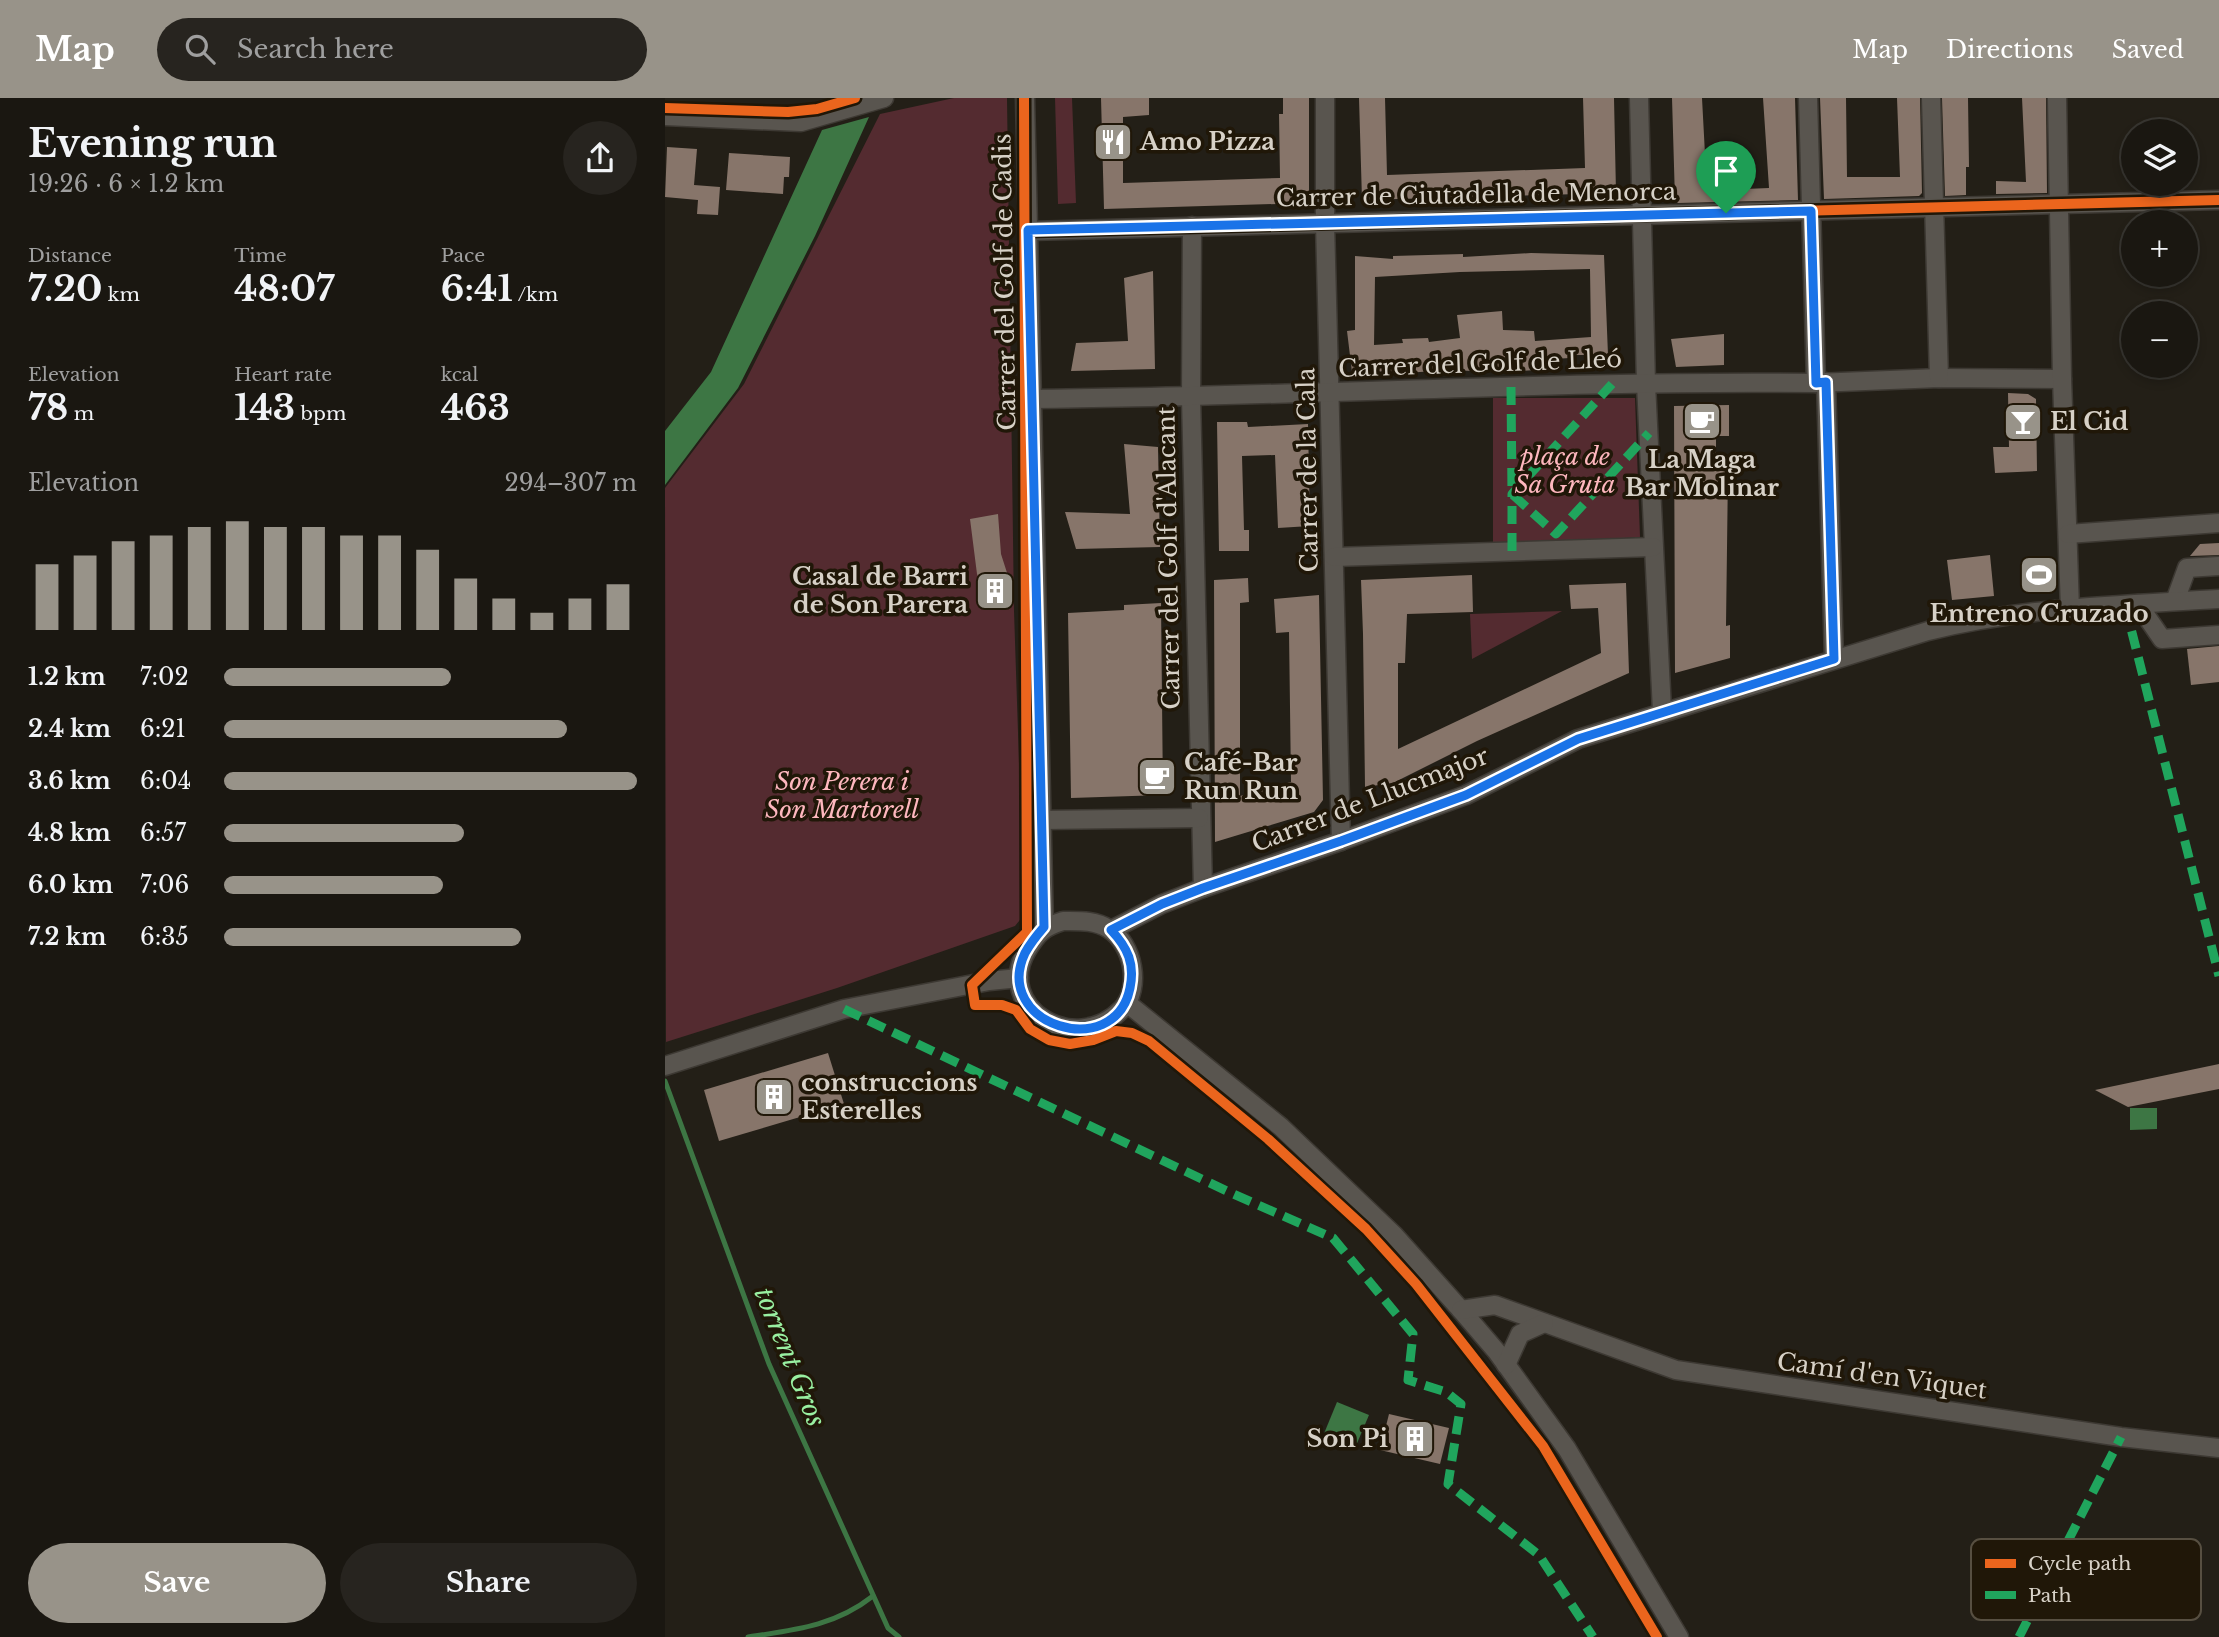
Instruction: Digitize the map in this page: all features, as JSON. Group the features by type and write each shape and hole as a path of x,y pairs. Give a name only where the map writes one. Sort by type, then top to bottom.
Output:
{"street":[{"name":"Carrer del Golf de Cadis","path":"1025,98 1044,927"},
{"name":"Carrer de la Cala","path":"1325,98 1325,223 1341,841"},
{"path":"1639,98 1646,384 1662,711"},
{"path":"1808,98 1811,211 1834,659"},
{"path":"1931,98 1939,379"},
{"path":"2057,98 2062,379 2070,608"},
{"path":"665,116 801,122 880,99"},
{"name":"Carrer de Ciutadella de Menorca","path":"1028,230 2219,201"},
{"name":"Carrer del Golf d'Alacant","path":"1192,226 1191,398 1199,818 1203,888"},
{"name":"Carrer del Golf de Lleó","path":"1032,399 1191,398 1819,378 2062,379"},
{"path":"2068,534 2219,523"},
{"path":"1334,557 1653,547"},
{"path":"2175,601 2187,568 2219,566"},
{"name":"Carrer de Llucmajor","path":"1111,930 1162,904 1203,888 1466,795 1578,739 1834,659 1975,619 2070,608 2219,599"},
{"path":"2138,604 2162,639 2219,635"},
{"path":"1042,820 1199,818"},
{"path":"1063,921 1078,921 1096,922 1111,930 1131,958 1133,977 1127,1003 1115,1016 1096,1027 1075,1031 1039,1017 1023,994 1019,978 1025,954 1044,927 1063,921"},
{"path":"665,1066 844,1009 989,981 1019,978"},
{"path":"1127,1003 1281,1127 1394,1235 1461,1310 1506,1365 1567,1449 1679,1637"},
{"name":"Camí d'en Viquet","path":"1461,1310 1495,1306 1676,1370 2122,1437 2219,1448"},
{"path":"1506,1365 1520,1334 1544,1323"}],"green space":[{"name":"Son Perera i Son Martorell","path":"954,98 1007,98 1014,611 1024,915 1015,926 837,988 666,1042 665,488 744,384 880,114"},
{"path":"1055,98 1072,98 1076,203 1058,204"},
{"name":"plaça de Sa Gruta","path":"1493,398 1635,398 1640,537 1493,546"},
{"path":"1562,611 1472,659 1470,614"}],"shaded area":[{"path":"869,117 815,236 738,388 665,485 665,431 711,372 822,130"},
{"path":"2130,1108 2157,1108 2157,1129 2130,1130"},
{"path":"1337,1402 1369,1415 1355,1448 1323,1436"}],"building":[{"path":"1101,98 1149,98 1149,115 1123,117 1123,183 1280,178 1279,114 1283,114 1283,98 1309,98 1309,203 1104,209"},
{"path":"1359,98 1385,98 1387,175 1585,168 1583,98 1614,98 1616,193 1362,200"},
{"path":"1672,98 1702,98 1706,173 1721,174 1721,190 1769,188 1763,98 1795,98 1798,200 1678,203 1675,200"},
{"path":"1820,98 1846,98 1847,177 1900,177 1897,98 1920,98 1922,193 1919,196 1824,199"},
{"path":"1942,98 1968,98 1969,167 1966,167 1966,195 1945,196"},
{"path":"2022,98 2046,98 2047,193 1996,194 1996,181 2026,182"},
{"path":"667,147 697,149 694,185 720,187 718,215 697,214 698,200 665,197"},
{"path":"729,153 790,157 789,177 784,177 783,194 726,190"},
{"path":"1531,253 1604,255 1608,355 1570,355 1570,358 1535,360 1536,370 1352,372 1347,331 1355,330 1355,256 1393,259 1393,256 1463,254 1463,257","holes":["1590,269 1591,337 1535,341 1534,331 1503,330 1502,311 1457,315 1460,338 1429,342 1428,338 1402,339 1403,343 1374,345 1375,277"]},
{"path":"1153,271 1155,369 1071,371 1076,343 1128,341 1124,278"},
{"path":"1724,334 1724,365 1676,367 1671,339"},
{"path":"2008,393 2028,394 2036,399 2037,471 1995,473 1993,447 2009,447"},
{"path":"1729,405 1729,436 1716,436 1716,471 1728,471 1726,626 1730,625 1730,658 1675,673 1674,406"},
{"path":"1217,422 1247,422 1248,427 1308,424 1310,526 1278,528 1275,455 1242,456 1244,530 1249,530 1249,551 1219,551"},
{"path":"1124,444 1158,447 1160,547 1076,549 1065,512 1130,514"},
{"path":"998,514 1001,554 1009,579 1003,582 1010,601 991,609 977,574 970,519"},
{"path":"2219,543 2219,555 2190,556 2200,544"},
{"path":"1990,555 1994,596 1952,600 1947,560"},
{"path":"1472,575 1473,612 1407,614 1405,663 1398,663 1398,749 1601,653 1598,608 1571,609 1569,585 1626,583 1629,673 1477,741 1393,783 1365,787 1361,580"},
{"path":"1248,578 1249,602 1240,603 1240,796 1291,782 1289,632 1276,633 1274,599 1319,595 1323,800 1314,812 1215,842 1214,580"},
{"path":"1161,603 1163,795 1071,798 1068,613 1124,610 1124,605"},
{"path":"2219,646 2219,682 2191,685 2187,649"},
{"name":"construccions Esterelles","path":"828,1053 844,1104 719,1141 704,1090"},
{"path":"2219,1064 2219,1089 2128,1107 2095,1090"},
{"name":"Son Pi","path":"1389,1414 1449,1428 1440,1464 1380,1450"}],"waterway":[{"name":"torrent Gros","path":"665,1081 769,1364 888,1628 899,1637"},
{"path":"748,1637 814,1625 844,1614 873,1596"}],"marked path":[{"path":"1512,551 1512,494 1612,384"},
{"path":"1511,387 1512,494 1556,534 1649,433"},
{"path":"2125,605 2219,976"},
{"path":"844,1009 1231,1193 1333,1238 1413,1334 1408,1380 1446,1392 1461,1404 1448,1484 1539,1555 1593,1637"},
{"path":"2069,1539 2121,1437"},
{"path":"2019,1637 2028,1620"}],"cycle path":[{"path":"665,108 788,112 817,109 855,98"},
{"path":"1024,98 1027,932 972,985 975,1005 1002,1005 1016,1010 1030,1029 1049,1040 1070,1044 1093,1040 1116,1031 1132,1033 1149,1041 1268,1139 1366,1229 1416,1284 1543,1446 1657,1637"},
{"path":"1028,231 2219,200"}],"place":[{"name":"Amo Pizza","path":"1113,142"},
{"name":"La Maga Bar Molinar","path":"1702,421"},
{"name":"El Cid","path":"2023,422"},
{"name":"Entreno Cruzado","path":"2039,575"},
{"name":"Casal de Barri de Son Parera","path":"995,591"},
{"name":"Café-Bar Run Run","path":"1157,777"},
{"name":"construccions Esterelles","path":"774,1097"},
{"name":"Son Pi","path":"1415,1439"}],"route":[{"path":"1811,211 1816,383 1826,382 1834,659 1578,739 1466,795 1162,904 1111,930 1131,958 1133,977 1127,1003 1115,1016 1096,1027 1075,1031 1056,1026 1039,1017 1023,994 1019,978 1025,954 1044,927 1028,230 1726,213 1811,211"}]}
